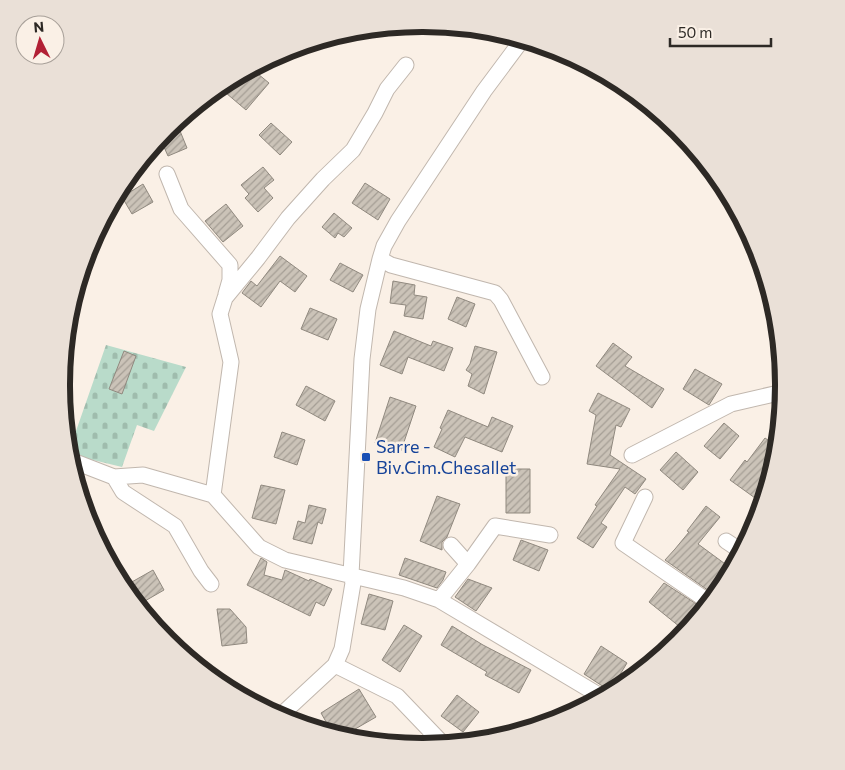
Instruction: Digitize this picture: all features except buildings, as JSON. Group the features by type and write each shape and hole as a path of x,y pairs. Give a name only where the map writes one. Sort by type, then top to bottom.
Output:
{"street":[{"path":"286,710 335,665 342,649 353,583 351,575 362,359 368,309 384,246 398,221 484,91 518,46"},
{"path":"225,298 288,218 323,178 353,150 387,89 406,65"},
{"path":"167,174 181,209 230,265 230,280 220,314 231,362 213,495"},
{"path":"380,259 391,265 495,293 501,300 542,377"},
{"path":"632,455 732,404 775,394"},
{"path":"79,464 114,477 143,475 213,495 259,547 285,560 404,588 440,600 594,692"},
{"path":"114,477 123,492 175,526 201,571 211,584"},
{"path":"646,497 624,543 703,598"},
{"path":"440,600 495,526 550,535"},
{"path":"726,541 736,547"},
{"path":"451,545 468,564"},
{"path":"335,665 397,696 437,737"}],"green space":[{"path":"106,345 186,367 154,431 137,425 122,467 78,456 74,437"}],"place":[{"name":"Sarre - Biv.Cim.Chesallet","path":"366,457"}]}
